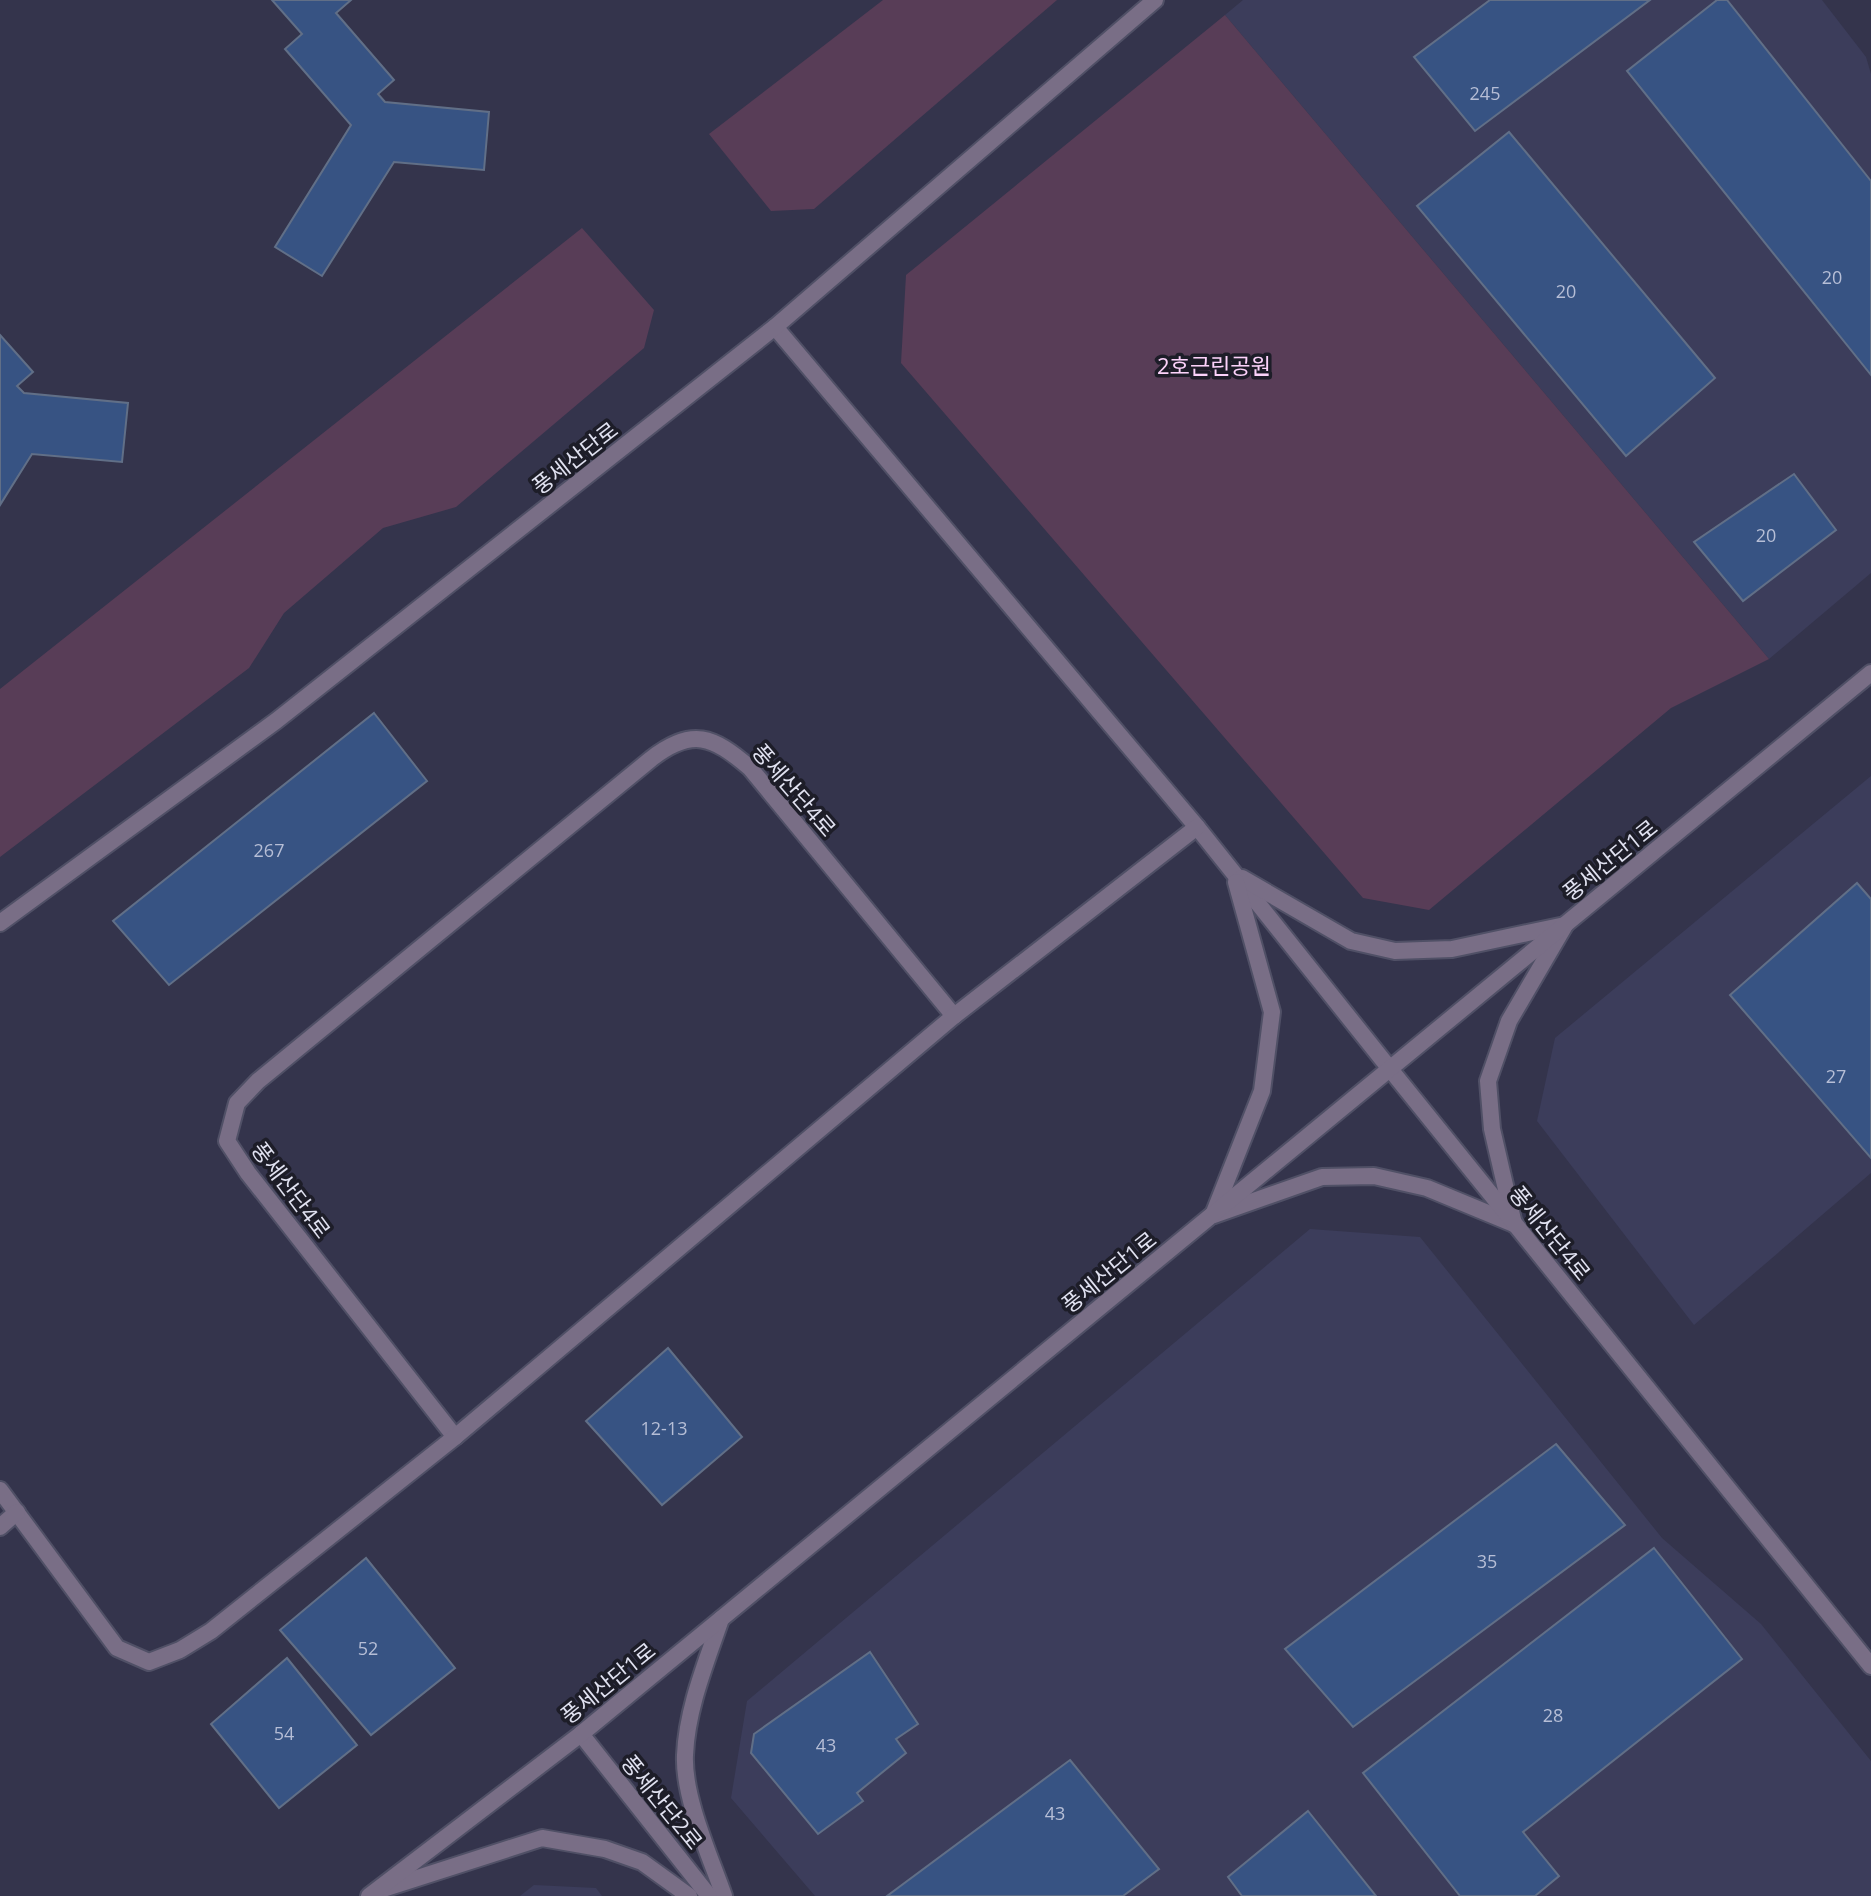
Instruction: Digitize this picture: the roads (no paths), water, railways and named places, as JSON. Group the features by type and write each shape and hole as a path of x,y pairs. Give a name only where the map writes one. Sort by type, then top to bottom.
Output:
{"street":[{"name":"풍세산단로","path":"0,923 276,721 775,327 1155,0"},
{"name":"풍세산단4로","path":"775,327 1197,827 1871,1666"},
{"name":"풍세산단1로","path":"372,1894 581,1734 1871,673"},
{"name":"풍세산단4로","path":"455,1437 248,1173 227,1141 237,1103 258,1081 651,759 671,744 699,738 724,746 750,768 954,1016"},
{"path":"0,1490 117,1648 149,1662 180,1650 211,1631 455,1437 954,1016 1197,827"},
{"path":"1233,873 1351,941 1395,951 1452,949 1565,925"},
{"path":"1213,1215 1262,1091 1272,1012 1233,873"},
{"path":"1514,1224 1492,1129 1488,1081 1509,1021 1565,925"},
{"path":"1213,1215 1322,1177 1374,1176 1427,1188 1514,1224"},
{"path":"0,1527 17,1512"},
{"path":"721,1619 692,1705 684,1757 693,1809 724,1896"},
{"name":"풍세산단2로","path":"581,1734 709,1896"},
{"path":"372,1894 542,1838 605,1849 642,1862 689,1896"}],"park label":[{"name":"2호근린공원","path":"1214,366"}]}
